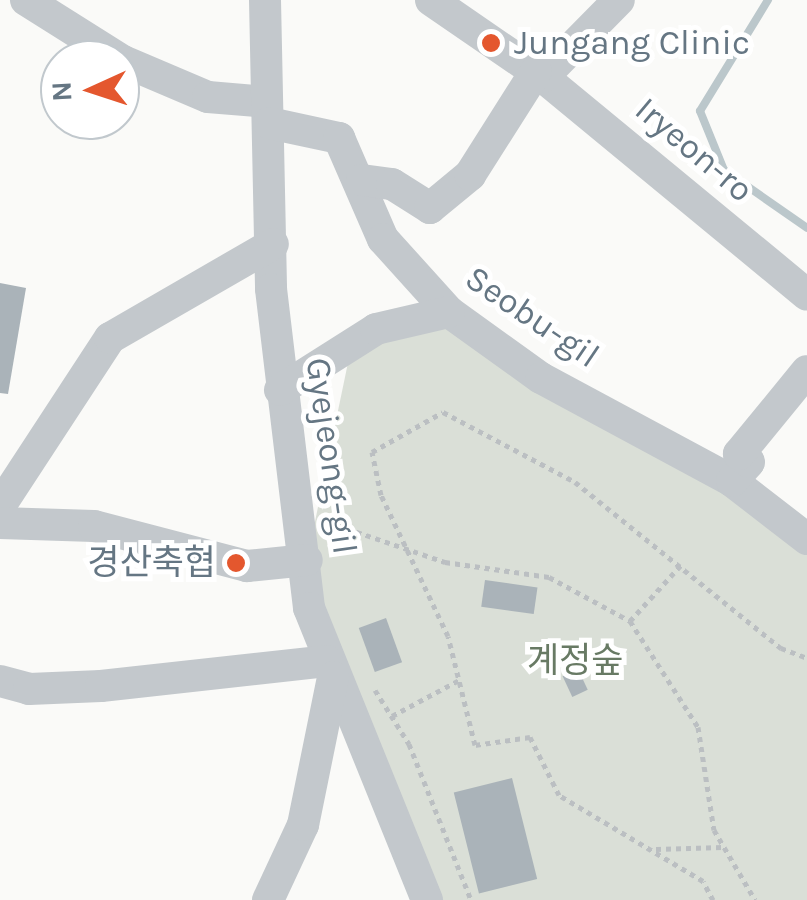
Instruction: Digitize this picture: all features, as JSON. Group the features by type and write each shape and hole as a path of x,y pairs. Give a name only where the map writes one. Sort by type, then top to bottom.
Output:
{"street":[{"name":"Seobu-gil","path":"26,0 123,60 208,96 268,112 339,138 362,180 384,239 449,312 542,378 732,481 807,539"},
{"name":"Gyejeong-gil","path":"265,0 280,390 294,510 307,560 309,608 330,669 427,900"},
{"name":"Iryeon-ro","path":"431,0 540,74 807,295"},
{"path":"362,180 392,184 430,208 470,175 540,74 606,5"},
{"path":"0,506 110,338 272,244"},
{"path":"280,390 376,330 449,312"},
{"path":"732,481 748,462 739,454 807,371"},
{"path":"0,523 94,526 247,566 307,560"},
{"path":"0,680 29,690 330,669 304,825 268,900"}],"path":[{"path":"713,900 702,882 559,795 530,736 475,745 458,680 372,452 443,412 574,482 780,648 807,658"},
{"path":"294,510 407,548 548,577 630,621 698,727 724,847 755,900"},
{"path":"630,621 680,565"},
{"path":"392,716 458,680"},
{"path":"373,686 392,716 471,900"},
{"path":"652,849 724,847"}],"green space":[{"name":"계정숲","path":"449,312 807,539 807,900 427,900 307,560 350,353"}],"building":[{"path":"0,283 26,288 8,394 0,393"},
{"path":"485,580 537,587 534,614 481,607"},
{"path":"386,618 402,662 375,672 359,628"},
{"path":"578,669 588,690 572,697 563,676"},
{"path":"512,778 537,879 479,893 454,793"}],"waterway":[{"path":"768,0 700,111 724,170 807,228"}],"place":[{"name":"Jungang Clinic","path":"491,43"},
{"name":"경산축협","path":"236,563"}]}
